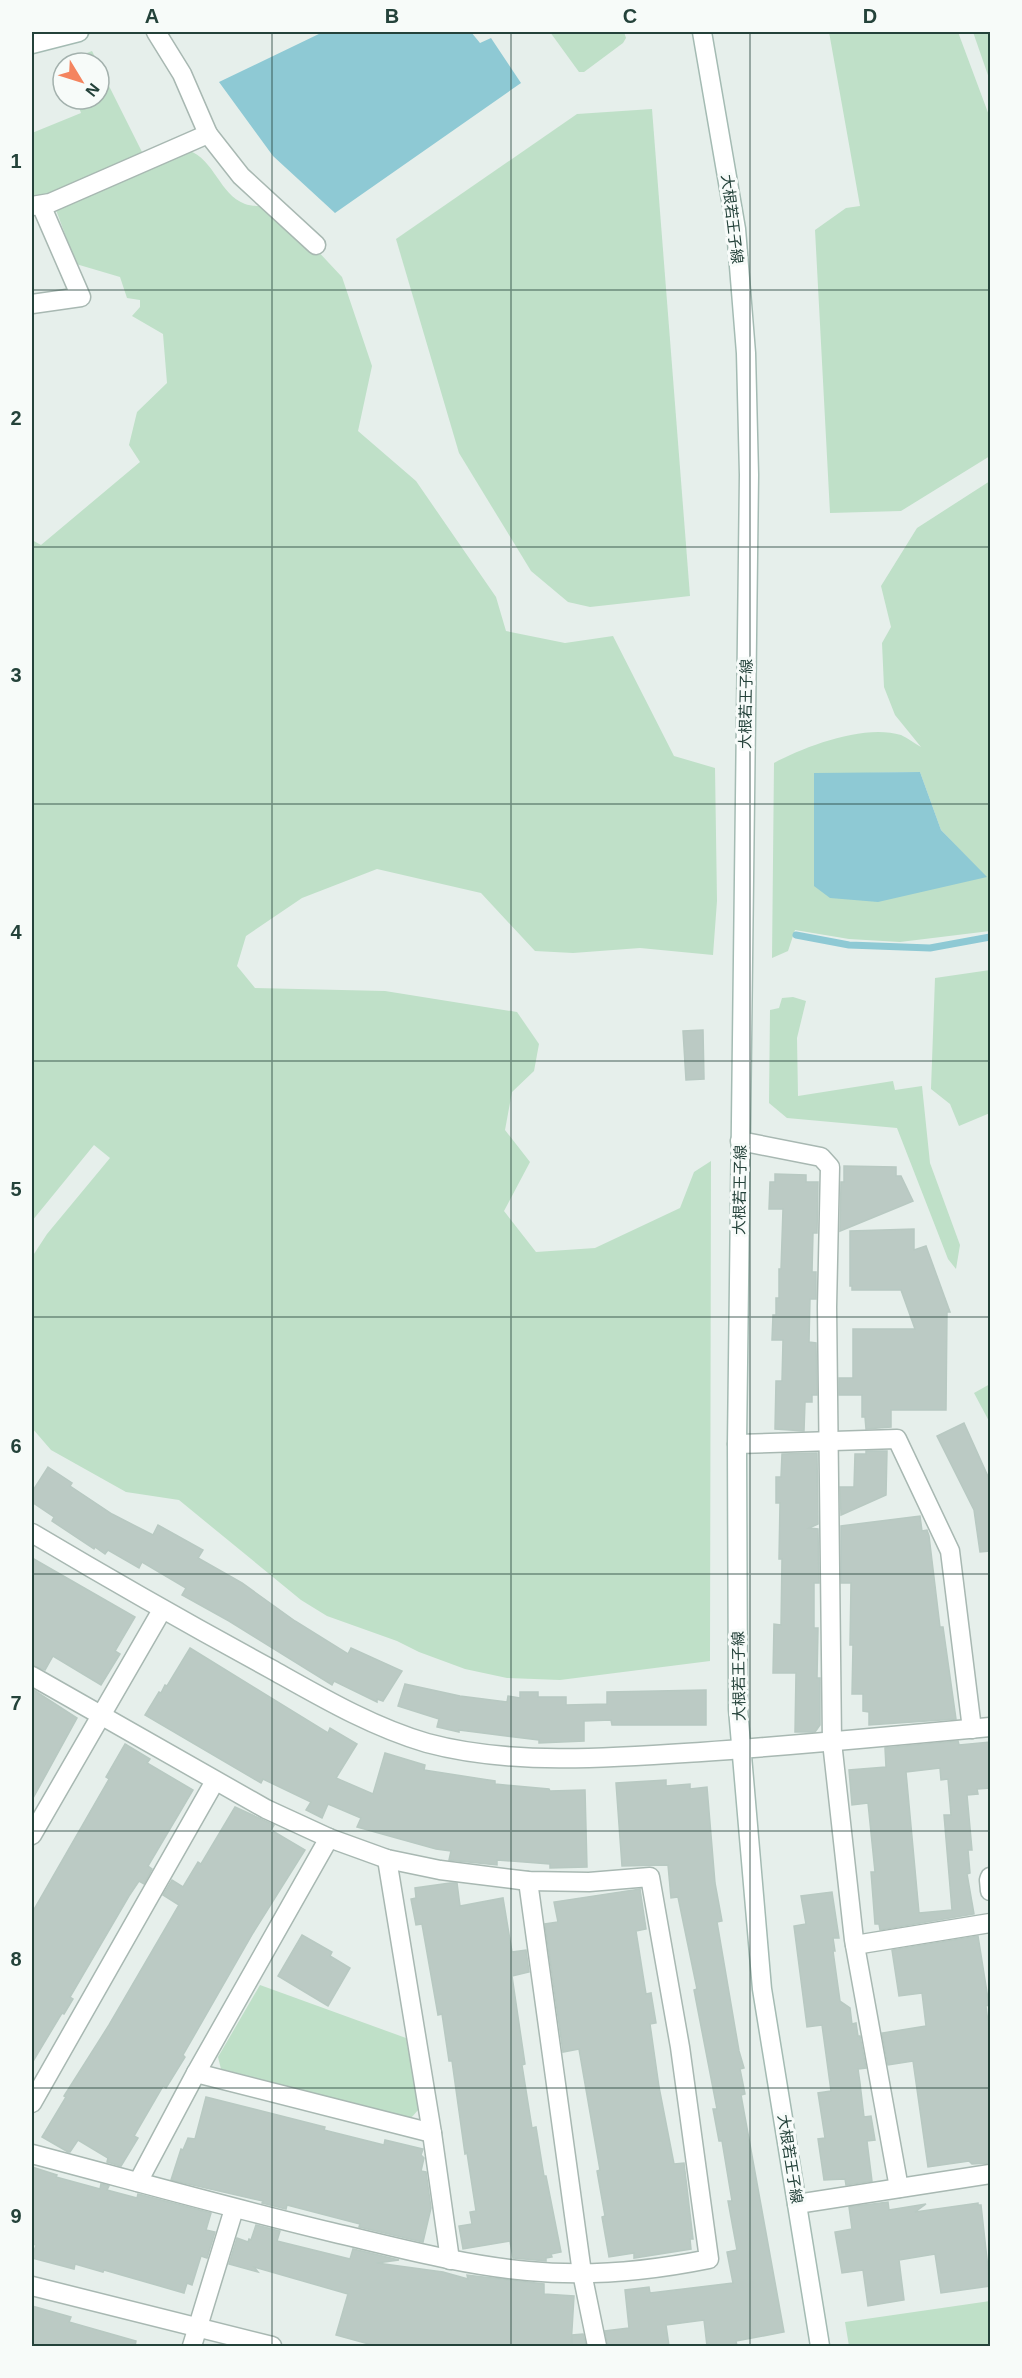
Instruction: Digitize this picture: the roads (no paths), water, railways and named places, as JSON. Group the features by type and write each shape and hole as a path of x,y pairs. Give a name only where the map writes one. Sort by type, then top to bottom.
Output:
{"street":[{"path":"32,44 78,32"},
{"path":"156,32 182,74 208,134 241,176 316,245"},
{"name":"大根若王子線","path":"702,32 736,229 746,353 749,475 737,1444 738,1709 762,1989 820,2346"},
{"path":"32,304 81,297 36,206 50,203 208,134"},
{"path":"740,1141 821,1157 830,1167 827,1307 832,1742 855,1946 899,2188"},
{"path":"737,1444 897,1439 950,1551 972,1729"},
{"path":"32,1533 162,1610 324,1698 383,1728 428,1743 479,1753 568,1758 741,1749 990,1727"},
{"path":"32,1835 162,1610"},
{"path":"32,1676 266,1809 329,1838 387,1859 528,1881 589,1882 650,1877 682,2059 709,2259 661,2268 582,2273 528,2271 450,2260 234,2209 32,2154"},
{"path":"32,2103 215,1781"},
{"path":"138,2182 196,2073 329,1838"},
{"path":"387,1859 432,2133 450,2260"},
{"path":"990,1877 990,1891"},
{"path":"528,1881 582,2273 597,2346"},
{"path":"855,1946 990,1923"},
{"path":"196,2073 432,2133"},
{"path":"797,2204 990,2174"},
{"path":"192,2346 234,2209"},
{"path":"32,2286 272,2346"}],"water":[{"path":"323,32 471,32 480,43 491,38 521,83 335,213 273,156 219,82"},
{"path":"920,772 941,830 987,877 878,902 830,898 814,886 814,773"}],"waterway":[{"path":"796,935 849,945 930,948 990,937"}]}
